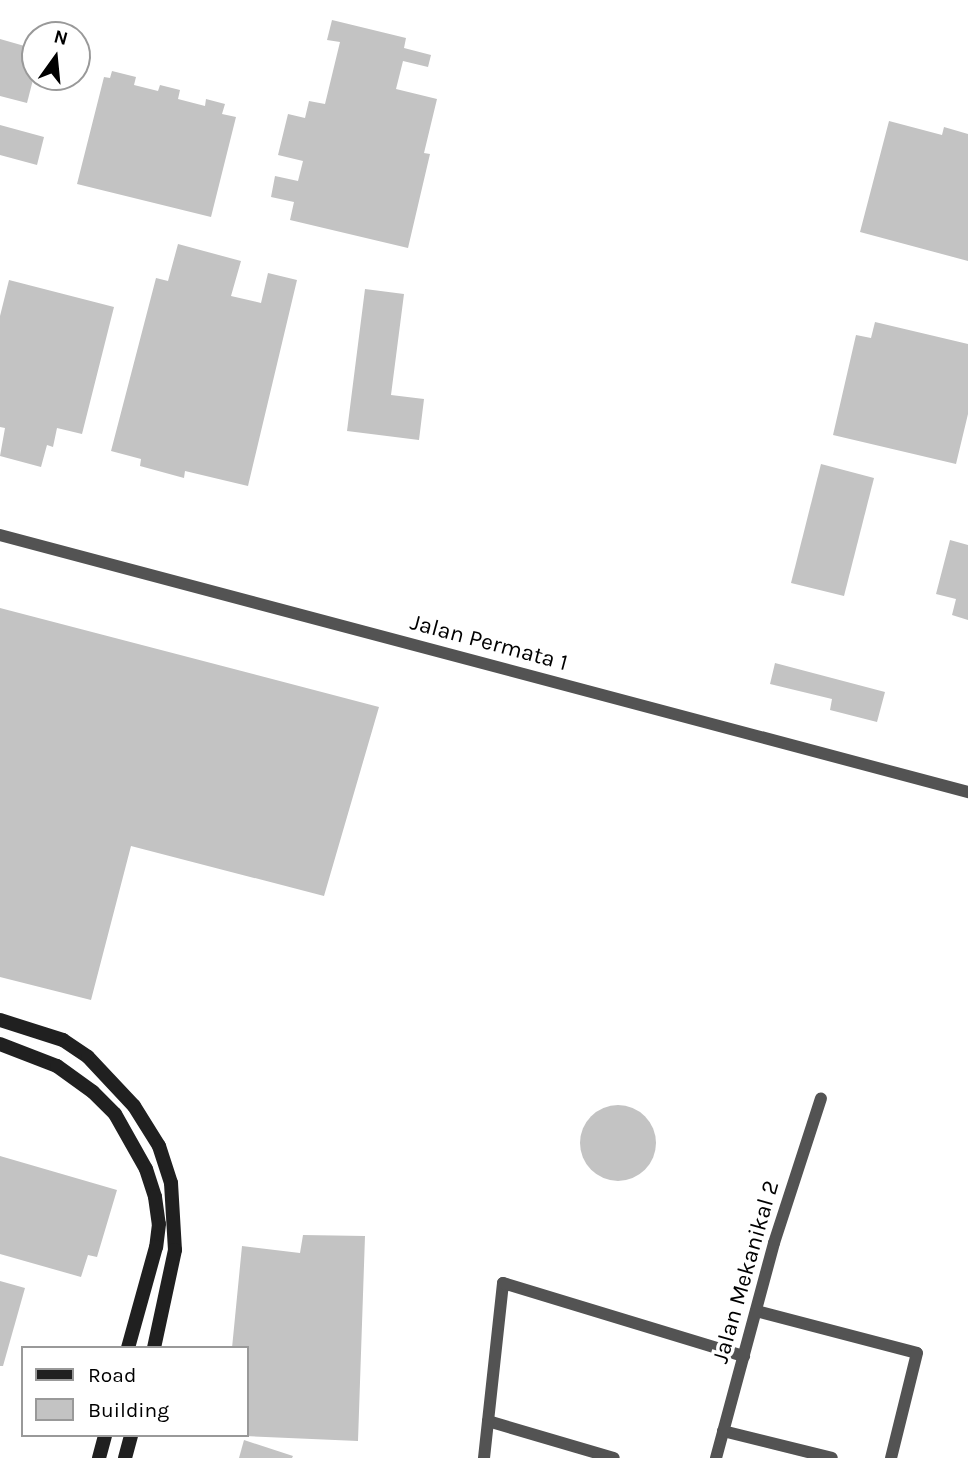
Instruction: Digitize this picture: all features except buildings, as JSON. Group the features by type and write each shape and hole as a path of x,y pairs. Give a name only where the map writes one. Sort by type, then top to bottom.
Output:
{"street":[{"name":"Jalan Permata 1","path":"0,535 968,792"},
{"path":"0,1020 63,1041 88,1057 134,1106 159,1146 171,1183 175,1250 154,1346"},
{"path":"0,1044 57,1066 93,1092 115,1114 146,1169 155,1197 159,1224 156,1247 129,1344"},
{"name":"Jalan Mekanikal 2","path":"716,1458 756,1311 821,1098"},
{"path":"484,1458 503,1283 744,1356"},
{"path":"756,1311 917,1353 891,1458"},
{"path":"488,1421 614,1458"},
{"path":"723,1431 832,1458"},
{"path":"99,1458 104,1437"},
{"path":"125,1458 130,1437"}]}
